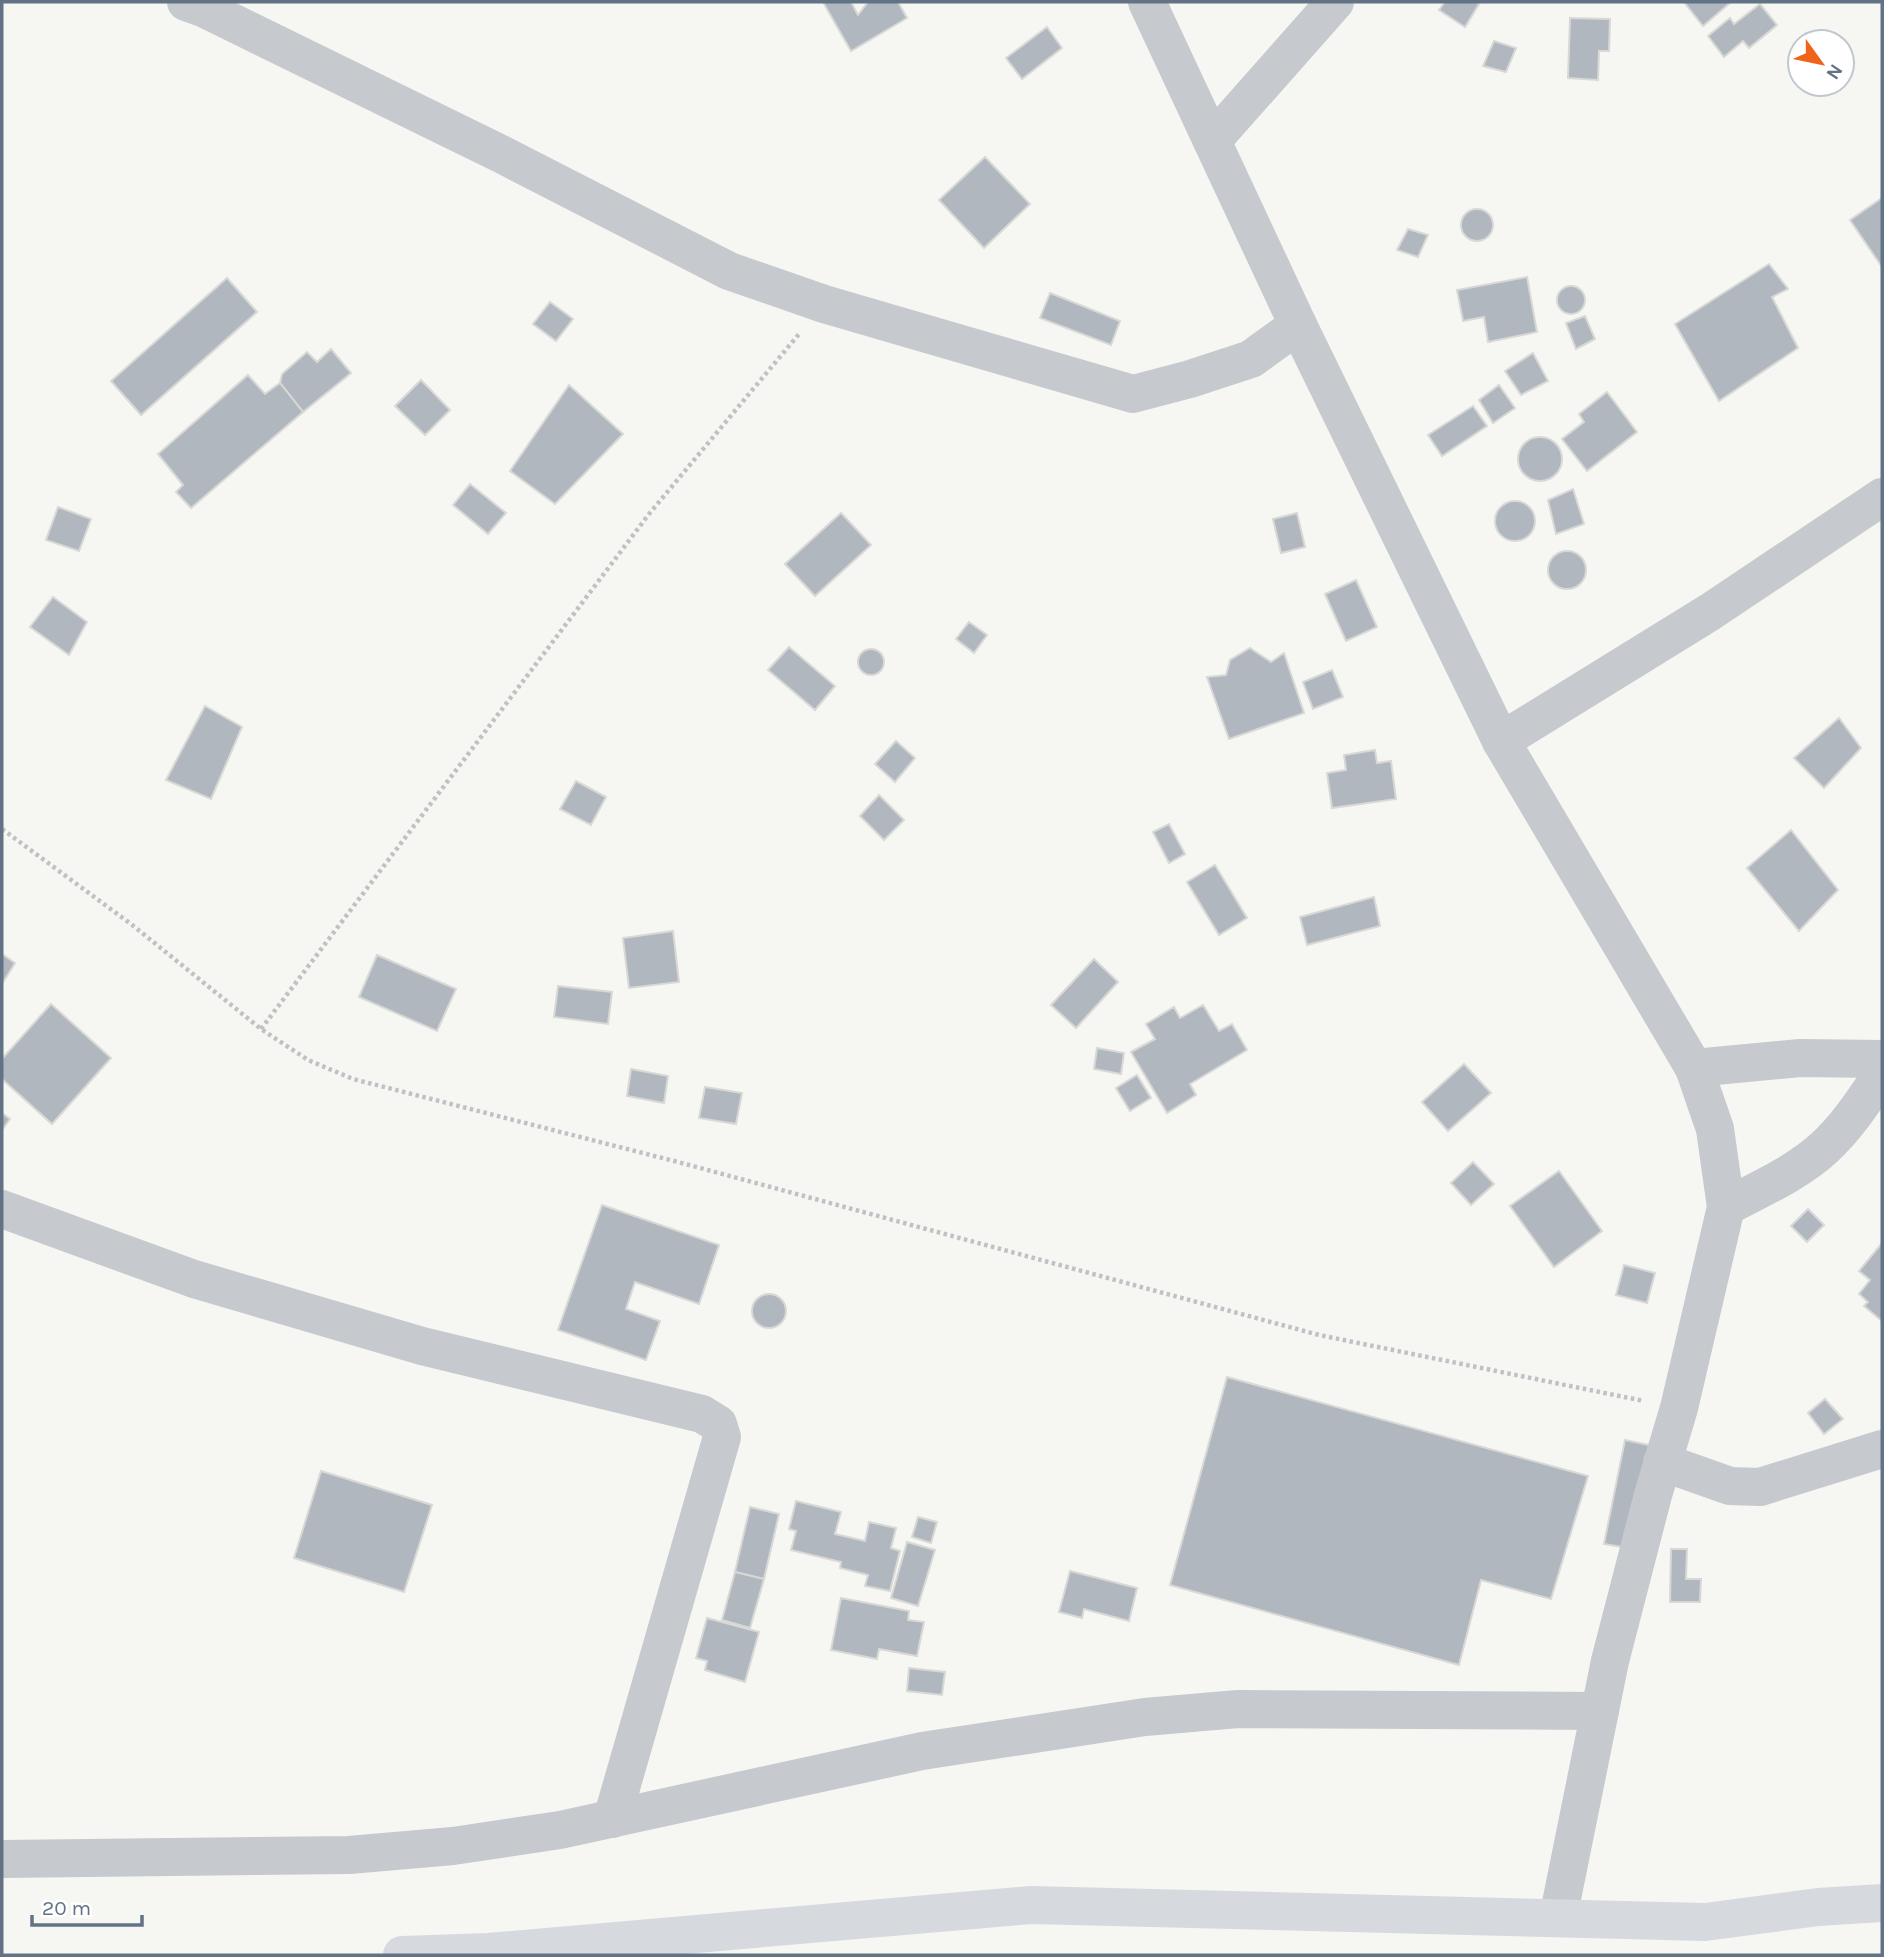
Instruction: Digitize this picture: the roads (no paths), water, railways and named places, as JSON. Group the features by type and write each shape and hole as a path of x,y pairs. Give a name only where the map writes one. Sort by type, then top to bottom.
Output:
{"main road":[{"path":"401,1955 488,1954 1031,1905 1706,1922 1818,1907 1882,1903"}],"street":[{"path":"186,2 505,156 729,271 824,304 1133,394 1251,359 1298,325"},
{"path":"1147,2 1298,325 1501,741 1694,1068 1715,1129 1726,1207 1679,1408 1662,1462 1610,1661 1558,1918"},
{"path":"1212,141 1335,2"},
{"path":"1501,741 1710,612 1882,496"},
{"path":"1694,1068 1800,1058 1882,1059"},
{"path":"1726,1207 1791,1172 1826,1146 1856,1111 1882,1074"},
{"path":"2,1209 194,1279 422,1346 702,1414 718,1424 722,1437 612,1819"},
{"path":"1662,1462 1730,1486 1760,1487 1882,1449"},
{"path":"2,1859 349,1855 453,1846 561,1830 922,1751 1145,1717 1237,1709 1600,1711"}]}
